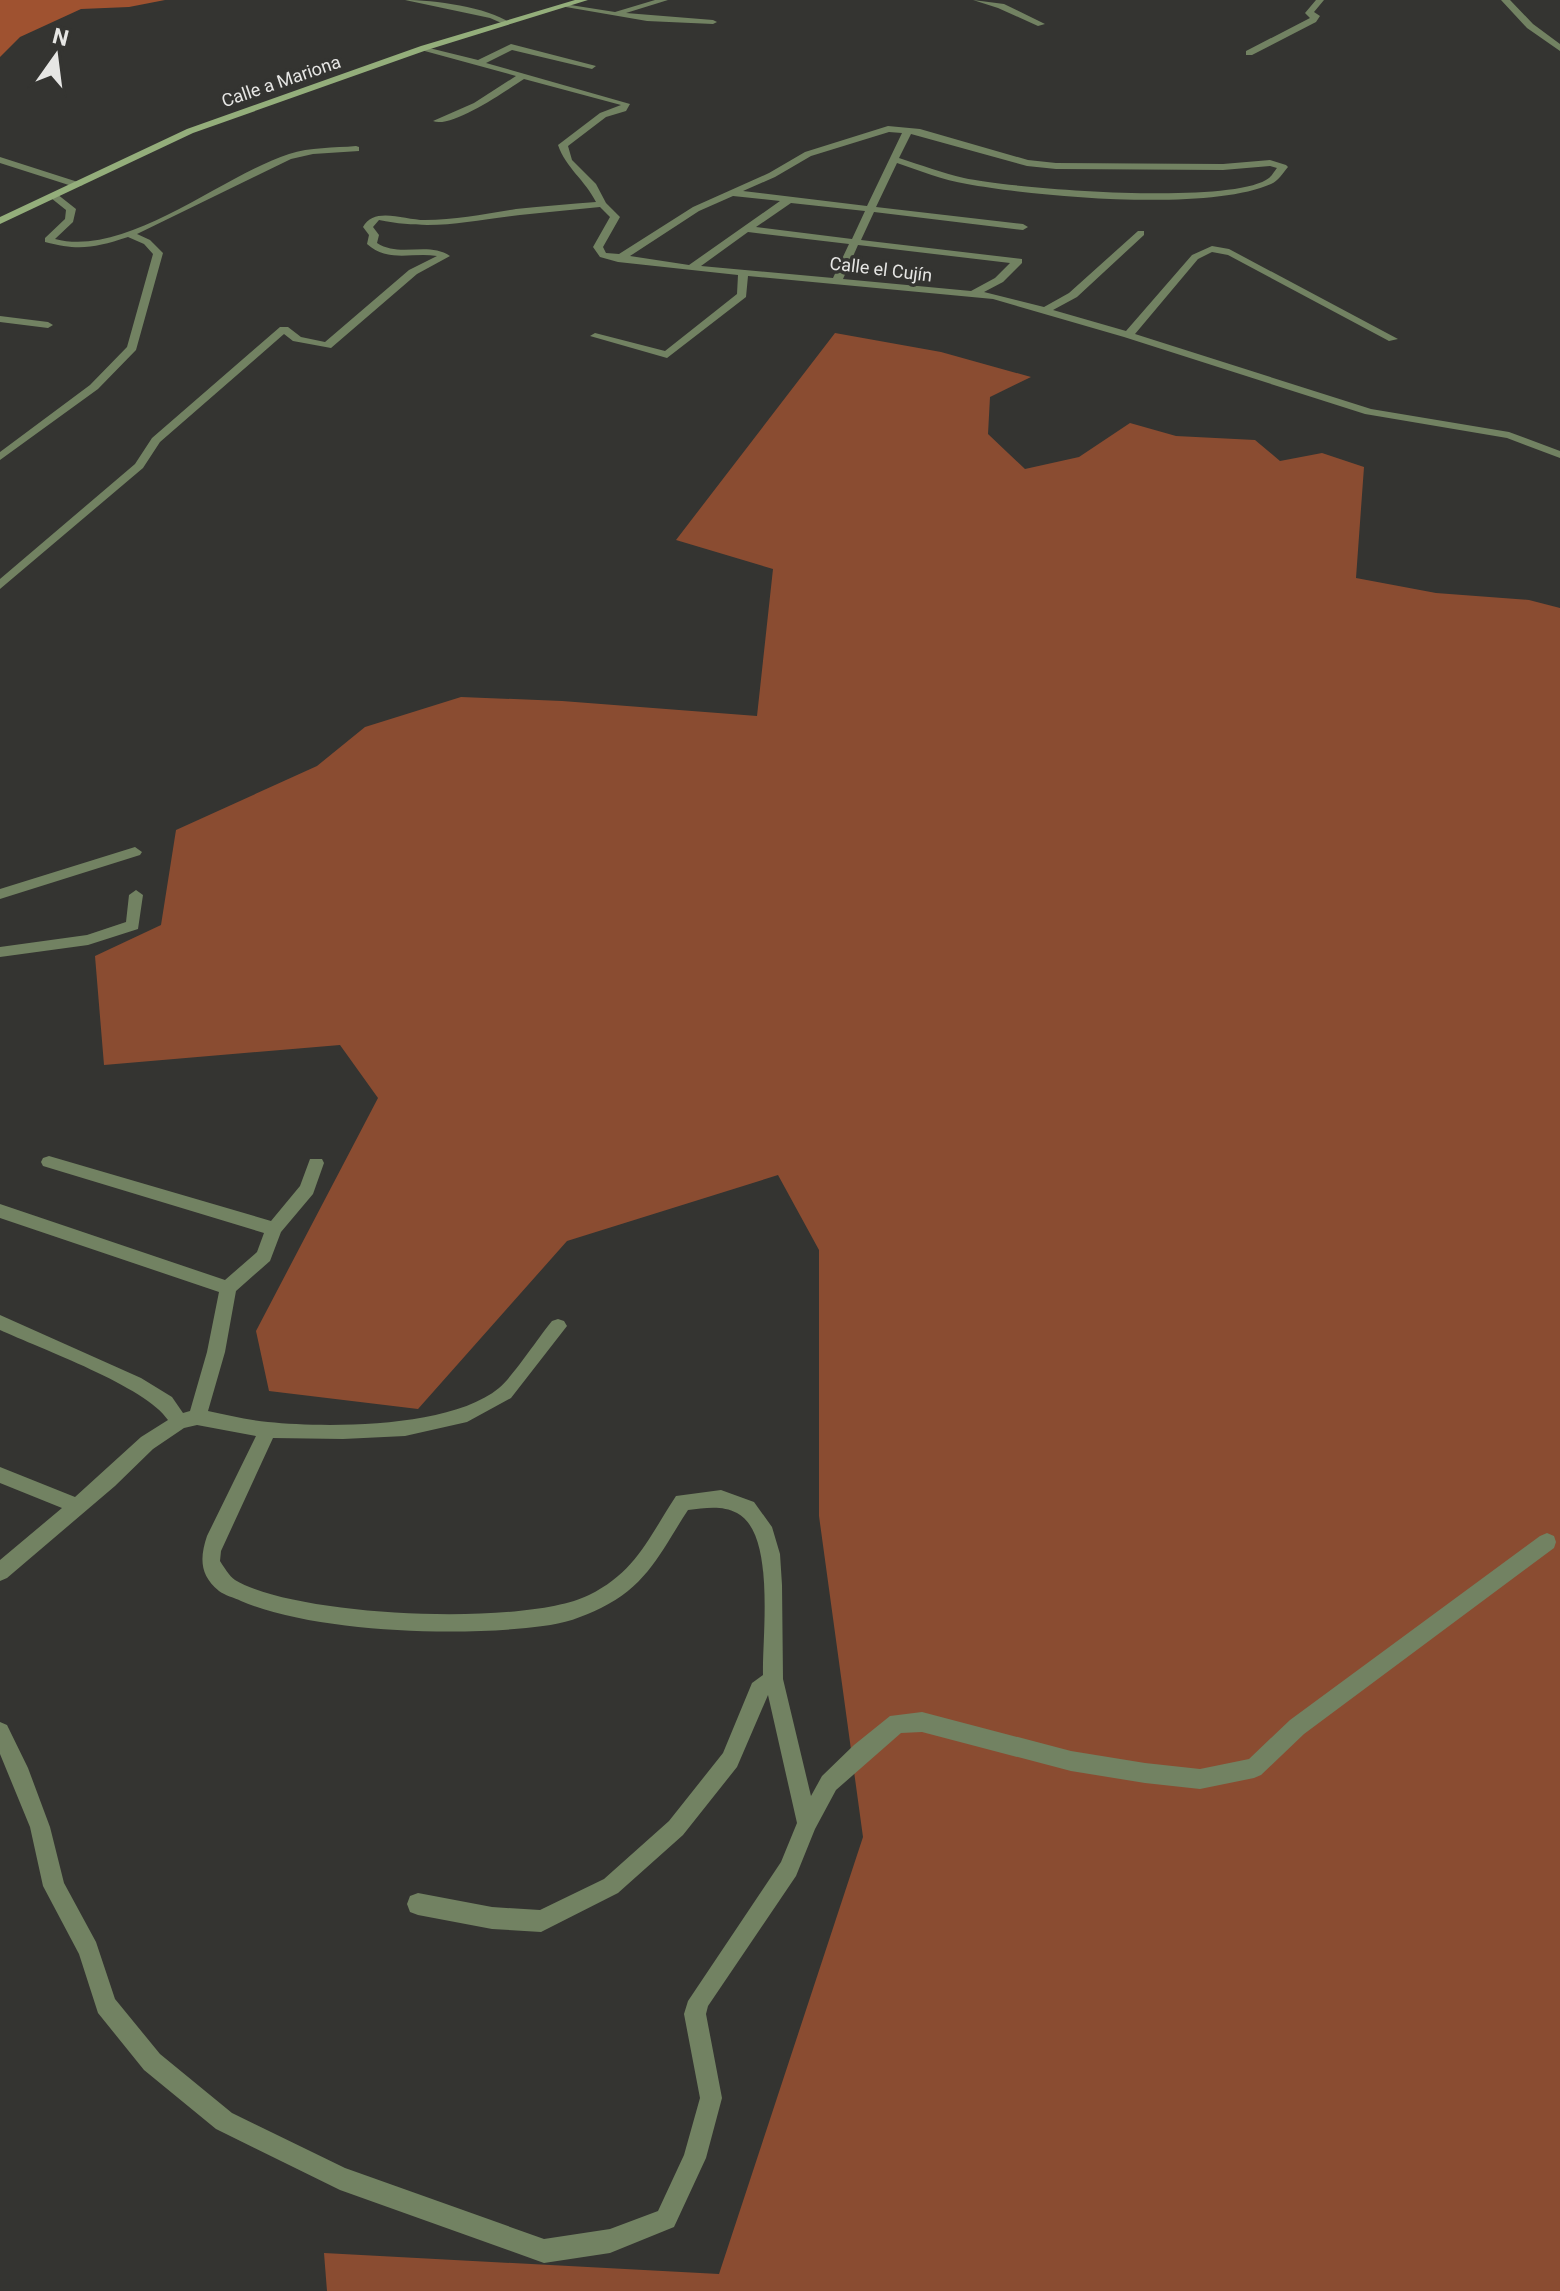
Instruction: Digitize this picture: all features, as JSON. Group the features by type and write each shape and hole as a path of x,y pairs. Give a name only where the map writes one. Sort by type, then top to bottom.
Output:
{"main road":[{"name":"Calle a Mariona","path":"0,221 190,131 424,48 584,0"}],"street":[{"path":"409,0 492,16 506,23"},
{"path":"617,13 664,0"},
{"path":"977,0 1001,6 1041,24"},
{"path":"1249,53 1313,20 1316,16 1309,13 1320,0"},
{"path":"1505,0 1530,26 1560,48"},
{"path":"564,6 647,19 713,22"},
{"path":"479,63 511,47 592,66 566,86"},
{"path":"424,48 566,86 627,106 603,115 563,145 568,161 593,186 602,204 613,213 615,219 598,249 603,255 618,259 671,222 772,175 808,154 875,131 908,130 1027,163 1056,166 1223,167 1270,163 1283,167 1272,180 1256,186 1140,197 965,181 893,159"},
{"path":"437,121 477,105 524,75"},
{"path":"837,280 908,130"},
{"path":"54,196 71,209 70,220 48,240 84,246 128,234 205,201 291,155 356,149"},
{"path":"0,160 78,185"},
{"path":"732,192 1023,227"},
{"path":"691,268 788,200"},
{"path":"0,585 139,466 156,440 284,329 297,339 327,346 413,272 445,256 433,252 394,254 377,248 372,244 374,235 368,227 371,221 378,217 408,223 451,223 518,212 602,204"},
{"path":"746,229 1018,261 999,280 970,295"},
{"path":"1046,310 1073,295 1141,233"},
{"path":"0,457 94,387 132,348 158,253 147,242 128,234"},
{"path":"1128,335 1195,257 1217,249 1231,253 1393,339"},
{"name":"Calle el Cujín","path":"618,259 994,296 1369,412 1509,435 1560,455"},
{"path":"595,336 667,355 742,295 743,273"},
{"path":"0,319 48,325"},
{"path":"0,894 135,852"},
{"path":"0,952 88,940 133,925 136,895"},
{"path":"49,1162 274,1229"},
{"path":"0,1572 147,1443 188,1420 216,1352 228,1288 264,1256 274,1229 307,1189 316,1163"},
{"path":"0,1211 228,1288"},
{"path":"0,1322 135,1383 188,1420 267,1430 405,1428 461,1417 505,1393 558,1326"},
{"path":"267,1430 247,1479 211,1543 210,1566 221,1584 261,1599 346,1619 414,1623 478,1622 571,1612 609,1595 643,1567 683,1502 699,1498 733,1500 753,1510 769,1539 773,1588 773,1679 807,1823"},
{"path":"0,1475 77,1506"},
{"path":"0,1732 21,1775 40,1827 54,1886 88,1950 106,2005 152,2062 224,2121 305,2161 426,2211 544,2251 610,2241 666,2219 695,2158 711,2098 695,2014 699,2001 789,1869 807,1823 829,1783 897,1723 922,1722 1071,1761 1145,1773 1200,1779 1254,1768 1297,1727 1547,1542"},
{"path":"418,1904 479,1916 541,1921 611,1886 676,1828 730,1760 759,1690 773,1679"}],"shaded area":[{"path":"0,0 165,0 129,7 81,9 20,37 0,57"},
{"path":"835,333 941,352 1031,377 990,397 988,434 1025,469 1079,457 1130,423 1176,436 1255,440 1280,461 1322,453 1364,467 1356,578 1436,593 1529,600 1560,608 1560,2291 327,2291 324,2253 719,2274 863,1837 819,1516 819,1250 778,1175 567,1241 418,1409 269,1391 256,1331 378,1098 340,1045 104,1065 95,956 161,925 176,830 317,766 365,727 461,697 562,701 757,716 773,569 676,540"}]}
